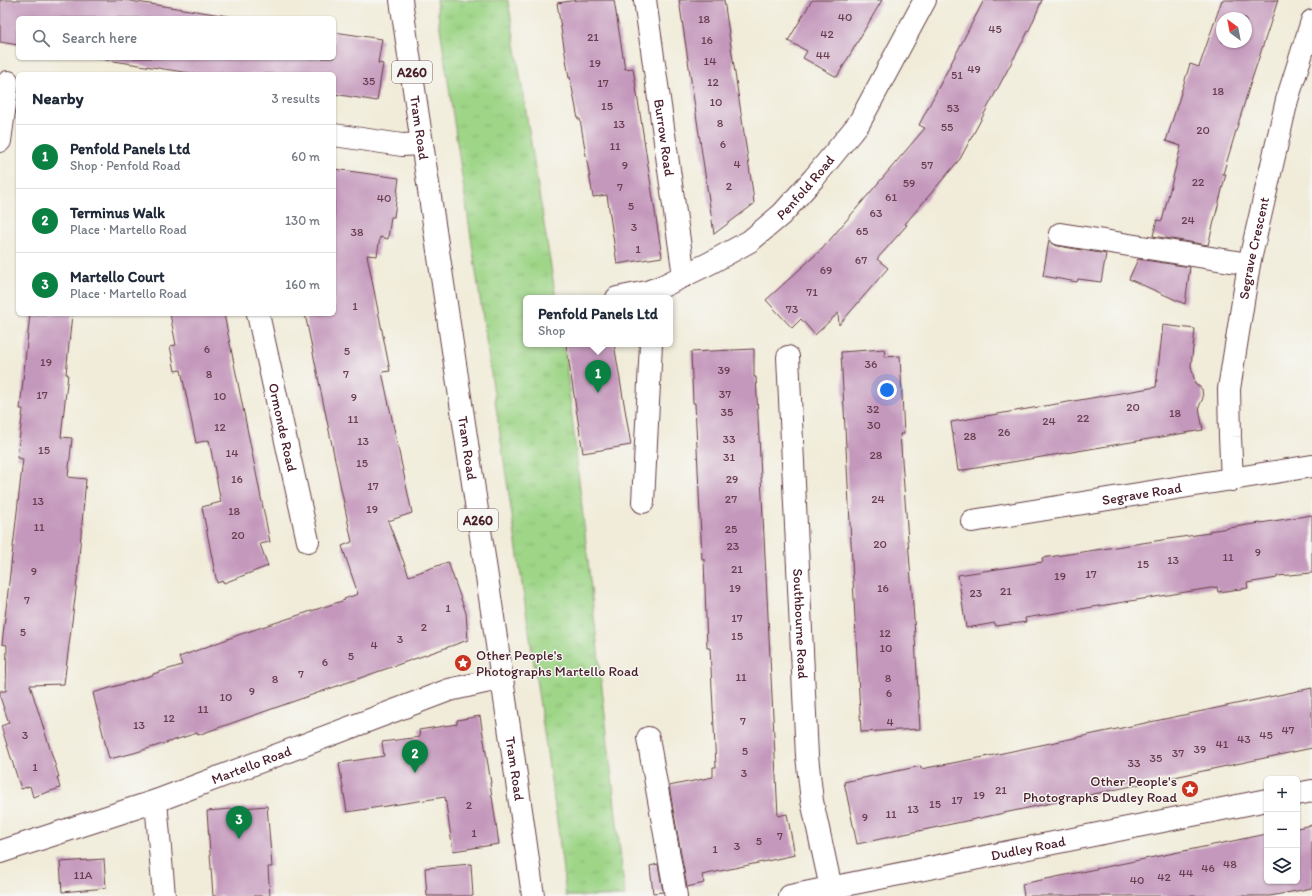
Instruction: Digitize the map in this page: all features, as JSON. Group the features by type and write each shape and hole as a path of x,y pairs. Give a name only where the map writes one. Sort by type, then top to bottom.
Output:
{"street":[{"name":"Tram Road","path":"401,0 503,678 533,896"},
{"name":"Burrow Road","path":"645,0 684,276"},
{"name":"Penfold Road","path":"648,295 750,241 782,214 859,123 925,0"},
{"name":"Segrave Crescent","path":"1232,480 1229,388 1249,264 1288,100 1312,22"},
{"path":"0,141 9,82"},
{"path":"336,135 402,145 422,144"},
{"path":"1060,234 1249,264"},
{"name":"Ormonde Road","path":"258,316 308,541"},
{"path":"643,502 651,347"},
{"name":"Southbourne Road","path":"788,357 807,756 812,801 831,888"},
{"name":"Segrave Road","path":"972,521 1312,466"},
{"name":"Martello Road","path":"0,852 156,801 449,690 503,678"},
{"path":"648,738 676,896"},
{"path":"1300,793 1312,791"},
{"path":"156,801 164,896"},
{"name":"Dudley Road","path":"790,896 1264,801"}],"green space":[{"path":"436,0 508,0 556,295 523,295 523,347 564,347 625,896 566,896 557,821"}],"building":[{"path":"0,0 124,0 228,16 16,16 16,45 0,42"},
{"path":"578,0 614,0 625,69 633,68 662,257 617,264 607,195 593,197 580,119 578,119 570,77 569,78 557,3"},
{"path":"679,0 724,0 753,193 754,204 714,234"},
{"path":"812,0 882,0 837,77 803,58 807,51 788,41"},
{"path":"984,0 1042,0 1031,26 960,159 905,224 907,225 877,259 888,268 839,325 838,313 815,335 801,319 792,328 766,300 822,249 925,128 919,125"},
{"path":"1222,0 1278,0 1223,174 1226,174 1208,245 1153,236 1157,220 1162,221 1181,146 1166,141 1190,64 1199,67 1216,17 1216,48 1252,48 1252,12 1218,12"},
{"path":"336,32 382,39 378,63 383,64 377,101 336,94 336,72 183,72 108,60 336,60"},
{"path":"336,169 399,178 394,217 391,217 388,239 380,237 377,256 367,255 390,371 382,372 412,513 388,521 409,576 448,562 466,613 468,640 198,735 197,733 134,753 109,759 93,693 182,665 179,657 241,634 345,600 344,599 358,594 342,546 352,542 305,316 336,316"},
{"path":"1049,240 1052,244 1058,246 1106,254 1101,282 1078,279 1077,282 1043,276"},
{"path":"1138,259 1190,267 1185,304 1129,279"},
{"path":"30,316 72,316 66,374 68,374 61,437 72,438 68,477 86,479 76,590 64,684 30,685 59,777 57,777 60,788 33,797 30,786 21,789 1,726 9,723 0,697 0,691 6,691 7,645 2,644 23,459 17,458 23,409 20,409"},
{"path":"170,316 224,316 270,542 260,544 268,566 224,583 223,581 217,583 202,507 221,502 209,440 196,443 181,370 175,371 170,346 176,345"},
{"path":"1163,325 1195,329 1191,366 1195,383 1202,389 1203,398 1199,407 1203,430 958,471 951,422 1156,387"},
{"path":"566,347 615,347 631,445 583,453"},
{"path":"754,349 754,377 756,377 778,816 787,814 795,855 702,875 704,883 687,887 669,786 713,777 713,767 716,767 710,648 707,648 704,559 702,559 695,403 693,403 691,352"},
{"path":"884,349 885,357 900,356 904,434 900,434 914,619 920,729 861,732 841,352"},
{"path":"1312,515 1312,573 1277,576 1277,578 1247,583 1248,588 1218,592 1217,587 1025,618 1026,622 996,626 995,623 966,628 958,575 1043,562 1042,558 1209,533 1209,531"},
{"path":"1312,688 1312,748 857,844 844,782 921,766 921,769 984,757"},
{"path":"480,716 499,844 453,851 445,797 347,812 339,763 384,756 382,742 420,737 419,730 457,724 457,720"},
{"path":"267,806 272,867 268,867 270,896 213,896 207,811"},
{"path":"1312,825 1312,888 1270,896 1024,896 1022,884 1264,835 1264,884 1300,884 1300,827"},
{"path":"104,859 106,888 62,892 60,862"},
{"path":"471,864 473,896 427,896 425,868"},
{"path":"658,864 663,892 653,893 650,866"}],"place":[{"name":"Penfold Panels Ltd","path":"598,393"},
{"name":"Other People's Photographs Martello Road","path":"463,663"},
{"name":"Terminus Walk","path":"415,773"},
{"name":"Other People's Photographs Dudley Road","path":"1190,789"},
{"name":"Martello Court","path":"239,839"}]}
